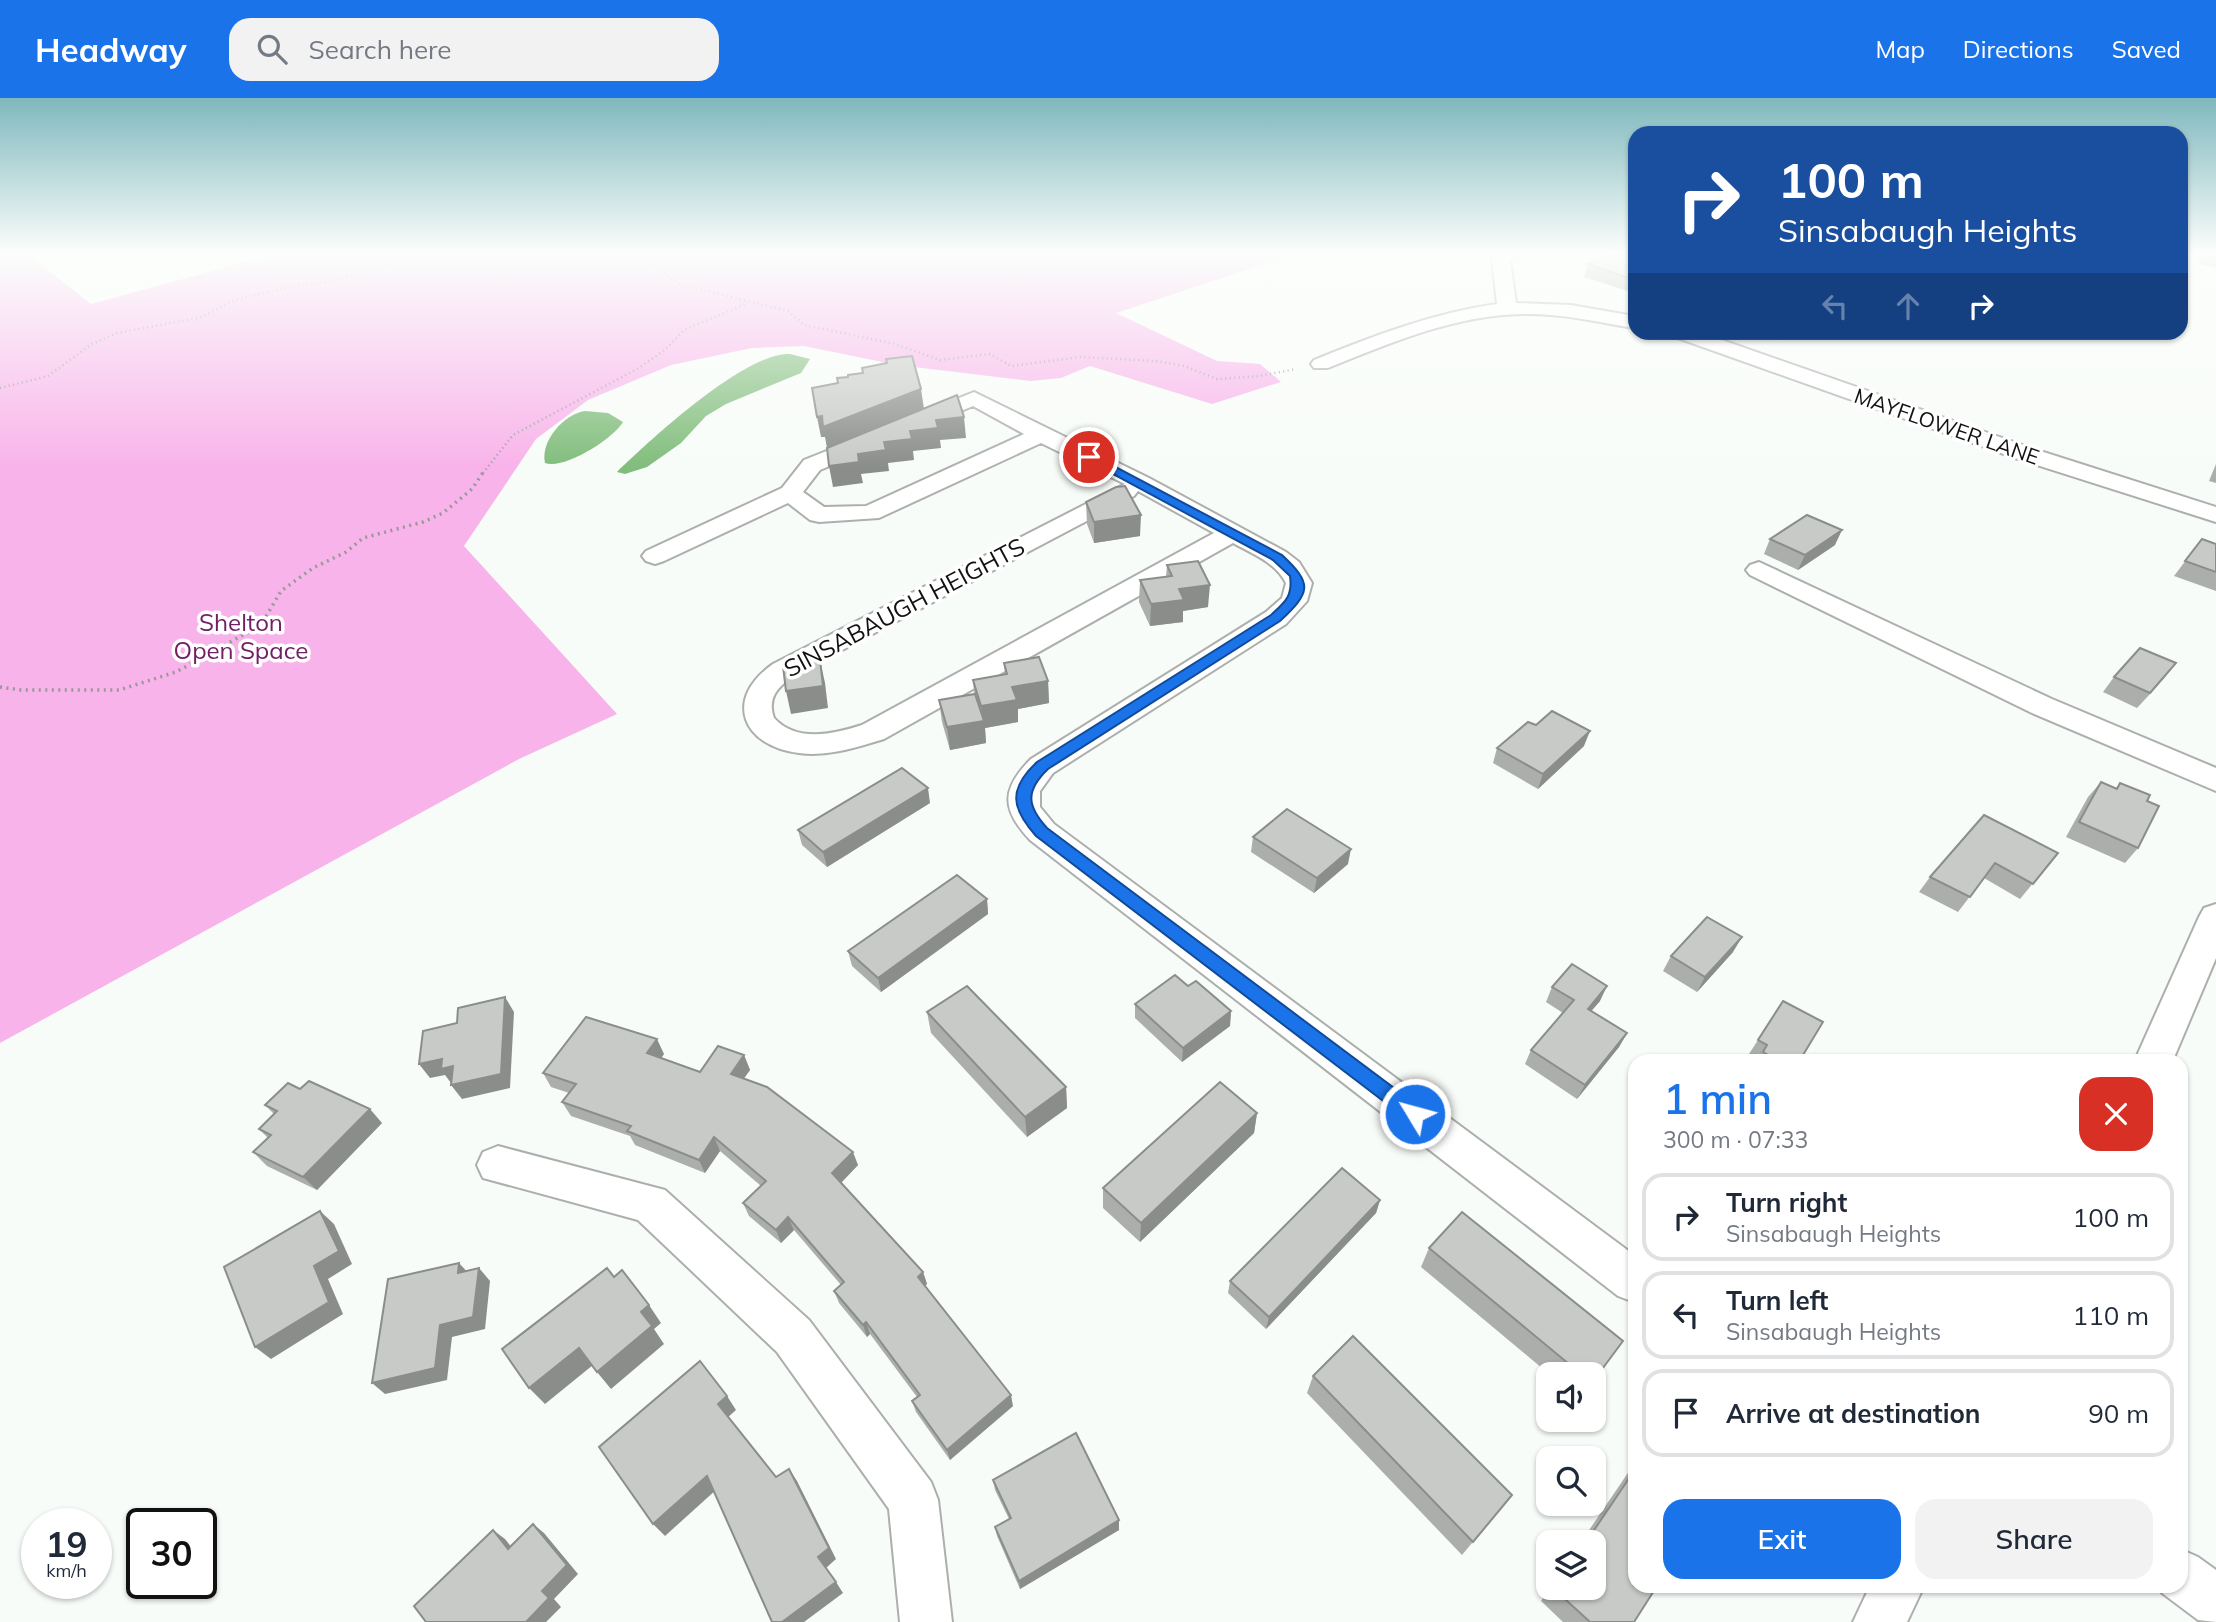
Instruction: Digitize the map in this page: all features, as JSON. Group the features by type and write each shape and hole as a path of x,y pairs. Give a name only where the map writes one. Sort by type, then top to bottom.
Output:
{"street":[{"path":"1321,364 1421,326"},
{"name":"MAYFLOWER LANE","path":"1702,340 2026,454 2216,515"},
{"path":"655,556 790,493 812,465 974,398 1141,483 1290,567 1299,583 1294,601 1276,618 1042,766 1031,776 1023,795 1026,815 1042,832 1628,1276"},
{"path":"790,493 819,515 870,513 1041,434"},
{"name":"SINSABAUGH HEIGHTS","path":"1141,483 783,670 766,684 757,699 764,725 783,740 796,743 833,742 873,732 1232,533"},
{"path":"1759,569 1879,630 2139,749 2216,779"},
{"path":"2157,1054 2216,917"},
{"path":"498,1166 650,1204 793,1336 913,1500 926,1622"},
{"path":"2188,1581 2216,1602"},
{"path":"1879,1622 1894,1593"}],"path":[{"path":"0,388 48,376 92,344 117,333 156,326"},
{"path":"0,687 119,691 176,672 261,625 281,591 313,568 346,552 363,538 422,522 443,513 472,489 491,460 513,435 639,368 666,349 684,330 693,326"},
{"path":"805,326 895,344 940,360 990,354 1011,366 1080,357 1156,361 1184,366 1217,379 1259,376 1321,364"}],"green space":[{"name":"Shelton Open Space","path":"0,326 1144,326 1217,361 1260,364 1281,382 1212,404 1090,366 1061,378 1031,381 897,365 804,346 752,348 671,365 588,400 536,439 464,546 617,714 519,759 0,1043"}],"shaded area":[{"path":"790,354 810,359 801,373 726,404 706,416 681,443 647,467 625,474 617,472 674,420 724,382 771,357"},
{"path":"585,411 608,413 623,422 609,437 587,452 564,462 545,463 546,446 555,430 569,417"}],"building":[{"path":"912,356 921,389 823,427 822,416 817,417 812,388 838,383 837,378 863,373 862,368 887,363 886,359"},
{"path":"957,395 964,417 936,420 938,428 910,431 912,439 884,442 886,450 858,454 859,462 829,466 827,448"},
{"path":"1125,486 1141,515 1094,522 1086,502 1116,487"},
{"path":"1807,515 1842,530 1805,555 1770,539"},
{"path":"2202,539 2216,544 2216,572 2185,561"},
{"path":"1198,561 1210,585 1179,589 1184,600 1151,604 1140,580 1172,576 1167,565"},
{"path":"2140,648 2176,663 2150,693 2114,677"},
{"path":"1039,657 1048,681 1012,687 1017,700 981,706 973,680 1007,674 1004,663"},
{"path":"820,660 823,686 786,691 783,666"},
{"path":"975,694 984,721 947,727 939,700"},
{"path":"1552,711 1590,731 1543,774 1497,748 1528,722 1536,725"},
{"path":"902,768 928,788 823,852 798,830"},
{"path":"2101,782 2117,789 2120,783 2150,795 2147,801 2159,806 2138,848 2079,822"},
{"path":"1287,809 1351,849 1317,878 1253,837"},
{"path":"1984,815 2058,853 2033,884 1995,863 1970,897 1930,877"},
{"path":"957,875 987,899 878,978 848,951"},
{"path":"1707,917 1742,937 1705,977 1671,956"},
{"path":"1572,964 1607,986 1588,1009 1627,1033 1585,1085 1531,1050 1574,1000 1552,987"},
{"path":"1175,975 1188,986 1196,981 1231,1011 1183,1048 1135,1004"},
{"path":"967,986 1066,1087 1025,1117 927,1012"},
{"path":"505,997 501,1074 451,1085 453,1066 441,1069 442,1059 419,1064 423,1031 457,1023 458,1008"},
{"path":"1783,1001 1823,1022 1804,1054 1766,1054 1763,1052 1767,1045 1758,1040"},
{"path":"586,1017 657,1039 647,1053 700,1072 718,1046 744,1055 731,1074 767,1087 853,1152 832,1173 923,1272 918,1277 1011,1395 947,1450 912,1401 920,1395 866,1322 863,1325 834,1291 844,1282 788,1217 776,1230 743,1203 766,1181 714,1137 699,1160 627,1131 631,1126 562,1102 576,1084 543,1073"},
{"path":"309,1081 370,1109 303,1177 253,1152 271,1135 259,1129 277,1111 265,1105 288,1083 300,1089"},
{"path":"1220,1082 1257,1113 1141,1223 1103,1188"},
{"path":"1342,1168 1380,1200 1269,1317 1230,1281"},
{"path":"320,1211 339,1251 314,1266 329,1302 255,1347 224,1267"},
{"path":"1462,1212 1623,1341 1606,1364 1567,1362 1429,1248"},
{"path":"459,1263 458,1273 479,1268 473,1317 440,1325 435,1368 372,1383 388,1279"},
{"path":"607,1268 614,1277 622,1270 649,1305 641,1312 652,1326 597,1372 579,1348 529,1388 502,1349"},
{"path":"1353,1336 1512,1495 1473,1542 1313,1376"},
{"path":"700,1361 727,1396 718,1404 776,1477 789,1469 829,1548 818,1557 836,1582 782,1622 772,1622 707,1476 653,1524 599,1447"},
{"path":"1076,1433 1119,1520 1019,1581 995,1527 1011,1518 993,1480"},
{"path":"1628,1480 1628,1593 1653,1593 1634,1622 1590,1622 1566,1600 1606,1600 1606,1530 1594,1530"},
{"path":"533,1524 567,1565 542,1591 549,1598 526,1622 426,1622 414,1606 493,1530 508,1549"}],"route":[{"path":"1089,457 1277,557 1296,575 1298,592 1294,601 1276,618 1042,766 1031,776 1023,795 1022,805 1026,815 1042,832 1415,1114"}]}
